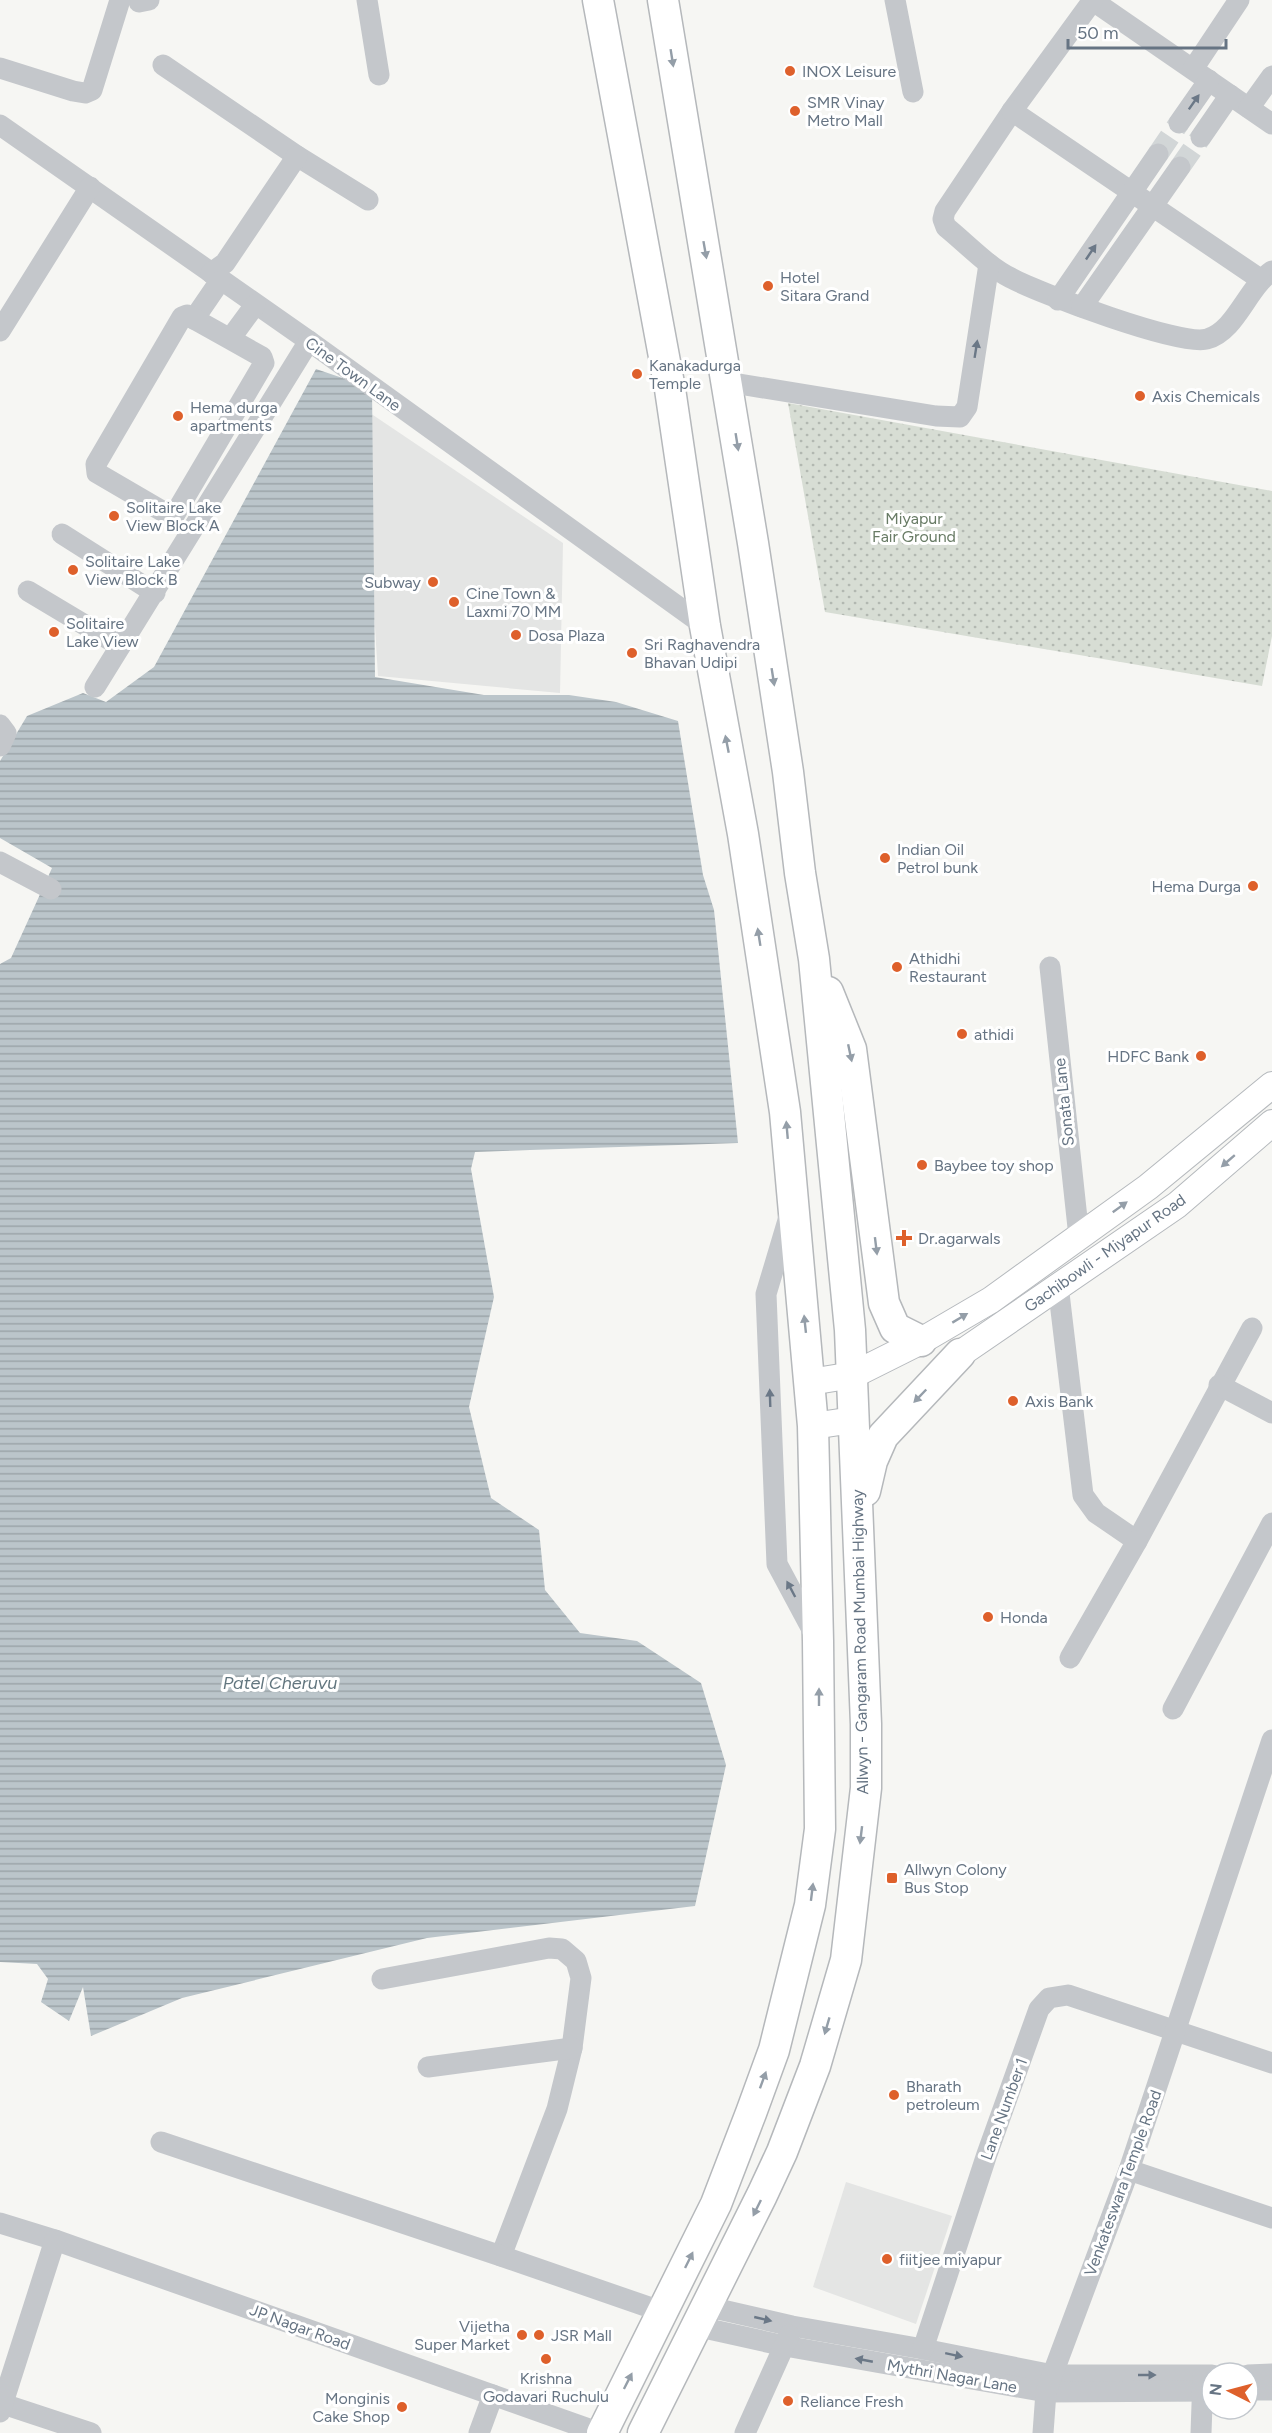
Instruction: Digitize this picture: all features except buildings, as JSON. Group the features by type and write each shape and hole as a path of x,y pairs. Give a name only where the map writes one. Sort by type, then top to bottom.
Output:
{"highway":[{"path":"598,0 670,390 705,626 745,844 785,1112 813,1426 820,1829 810,1905 774,2050 752,2113 716,2204 601,2433"},
{"path":"663,0 727,382 814,959 850,1049 884,1303 895,1328 921,1341"},
{"name":"Allwyn - Gangaram Road Mumbai Highway","path":"643,2433 700,2316 743,2236 782,2152 815,2066 846,1960 866,1788 853,1375 814,959"},
{"path":"858,1522 872,1461 883,1436 960,1354"}],"main road":[{"path":"810,1382 853,1375 921,1341 991,1300 1148,1187 1272,1085"},
{"name":"Gachibowli - Miyapur Road","path":"960,1354 1177,1205 1272,1122"},
{"path":"813,1426 854,1420"}],"street":[{"path":"0,68 73,91 85,93 92,90 129,0"},
{"path":"367,0 379,75"},
{"path":"895,0 912,92"},
{"path":"1012,111 1153,207 1266,275 1227,327 1207,339 1182,339 1058,300 1009,277 989,264 946,227 943,219 945,211 1012,111 1092,0 1272,124"},
{"path":"1179,123 1239,0"},
{"path":"163,65 297,156 368,200"},
{"path":"1249,108 1272,76"},
{"path":"1201,137 1230,95"},
{"name":"Cine Town Lane","path":"0,125 309,342 705,626"},
{"path":"1058,300 1158,154"},
{"path":"194,319 216,277 297,156"},
{"path":"1082,307 1180,166"},
{"path":"0,331 7,304 90,187"},
{"path":"727,382 960,417 967,407 989,264"},
{"path":"230,339 255,305"},
{"path":"187,315 230,339 262,357 264,363 175,514 169,515 97,473 95,468 182,317 187,315"},
{"path":"96,687 279,387 309,342"},
{"path":"62,534 155,593"},
{"path":"28,591 120,646"},
{"path":"0,725 6,733 0,746"},
{"path":"0,862 51,889"},
{"name":"Sonata Lane","path":"1050,967 1079,1237"},
{"path":"793,1205 766,1294 777,1564 818,1641"},
{"path":"1059,1285 1083,1495 1096,1513 1137,1541"},
{"path":"1070,1658 1137,1541 1219,1385 1252,1328"},
{"path":"1219,1385 1272,1413"},
{"path":"1173,1709 1272,1523"},
{"name":"Venkateswara Temple Road","path":"1042,2433 1049,2384 1129,2170 1272,1740"},
{"path":"382,1979 549,1948 562,1949 576,1960 581,1978 572,2048 557,2109 501,2256"},
{"name":"Lane Number 1","path":"923,2349 987,2154 1039,2009 1049,1998 1068,1995 1176,2029"},
{"path":"1176,2029 1272,2063"},
{"path":"428,2067 572,2048"},
{"path":"161,2142 663,2312"},
{"path":"1129,2170 1272,2218"},
{"name":"JP Nagar Road","path":"0,2223 55,2240 601,2433"},
{"path":"55,2240 1,2408 91,2433"},
{"name":"Mythri Nagar Lane","path":"700,2316 789,2336 1049,2384 1200,2383"},
{"path":"745,2433 789,2336"},
{"name":"Mythri Nagar Lane","path":"789,2336 923,2349 1049,2384"},
{"path":"480,2433 493,2395"}],"shaded area":[{"path":"367,411 563,543 560,693 378,676 370,546"},
{"path":"846,2182 952,2216 916,2324 813,2287"}],"green space":[{"name":"Miyapur Fair Ground","path":"788,403 1272,491 1272,636 1262,686 825,612"}],"water":[{"name":"Patel Cheruvu","path":"316,369 372,388 375,677 484,695 569,695 616,702 678,721 703,875 714,910 738,1143 475,1152 471,1169 494,1297 469,1407 491,1498 539,1530 545,1590 580,1633 637,1641 701,1683 726,1765 695,1906 427,1938 182,1998 91,2036 83,1987 69,2021 41,2002 48,1979 37,1964 0,1962 0,964 11,958 52,868 0,838 0,761 27,716 83,693 106,702 154,667"}],"tunnel":[{"path":"1158,154 1179,123"},
{"path":"1180,167 1201,137"}],"place":[{"name":"INOX Leisure","path":"790,71"},
{"name":"SMR Vinay Metro Mall","path":"795,111"},
{"name":"Hotel Sitara Grand","path":"768,286"},
{"name":"Kanakadurga Temple","path":"637,374"},
{"name":"Axis Chemicals","path":"1140,396"},
{"name":"Hema durga apartments","path":"178,416"},
{"name":"Solitaire Lake View Block A","path":"114,516"},
{"name":"Solitaire Lake View Block B","path":"73,570"},
{"name":"Subway","path":"433,582"},
{"name":"Cine Town & Laxmi 70 MM","path":"454,602"},
{"name":"Solitaire Lake View","path":"54,632"},
{"name":"Dosa Plaza","path":"516,635"},
{"name":"Sri Raghavendra Bhavan Udipi","path":"632,653"},
{"name":"Indian Oil Petrol bunk","path":"885,858"},
{"name":"Hema Durga","path":"1253,886"},
{"name":"Athidhi Restaurant","path":"897,967"},
{"name":"athidi","path":"962,1034"},
{"name":"HDFC Bank","path":"1201,1056"},
{"name":"Baybee toy shop","path":"922,1165"},
{"name":"Dr.agarwals","path":"904,1238"},
{"name":"Axis Bank","path":"1013,1401"},
{"name":"Honda","path":"988,1617"},
{"name":"Allwyn Colony Bus Stop","path":"892,1878"},
{"name":"Bharath petroleum","path":"894,2095"},
{"name":"fiitjee miyapur","path":"887,2259"},
{"name":"Vijetha Super Market","path":"522,2335"},
{"name":"JSR Mall","path":"539,2335"},
{"name":"Krishna Godavari Ruchulu","path":"546,2359"},
{"name":"Reliance Fresh","path":"788,2401"},
{"name":"Monginis Cake Shop","path":"402,2407"}]}
